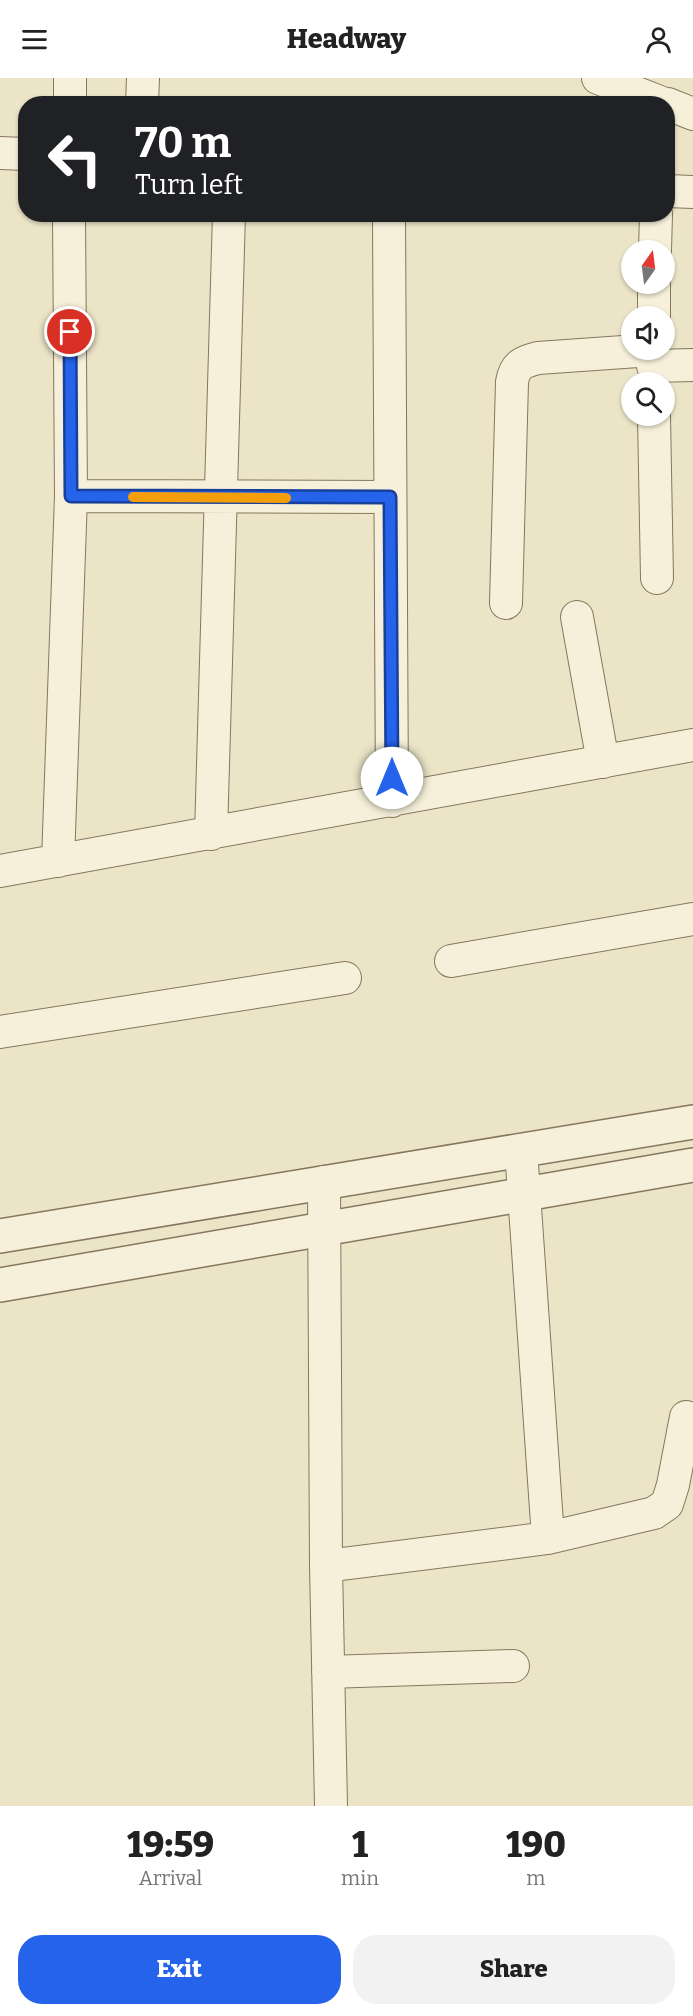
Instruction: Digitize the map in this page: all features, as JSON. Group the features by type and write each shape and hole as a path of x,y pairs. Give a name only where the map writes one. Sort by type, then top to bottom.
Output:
{"street":[{"path":"70,78 70,96"},
{"path":"142,96 143,78"},
{"path":"598,78 659,96"},
{"path":"675,104 693,114"},
{"path":"0,153 18,154"},
{"path":"675,191 693,192"},
{"path":"58,861 71,496 69,222"},
{"path":"211,834 229,222"},
{"path":"389,222 392,801"},
{"path":"655,240 656,222"},
{"path":"506,603 512,382 515,369 524,361 538,357 693,365"},
{"path":"654,426 657,578"},
{"path":"71,496 390,497"},
{"path":"577,617 603,762"},
{"path":"0,871 693,745"},
{"path":"451,960 693,919"},
{"path":"0,1032 345,978"},
{"path":"0,1236 693,1122"},
{"path":"520,1150 548,1538"},
{"path":"0,1285 693,1165"},
{"path":"324,1182 326,1566 331,1806"},
{"path":"326,1566 548,1538 654,1513 667,1504 673,1485 686,1417"},
{"path":"328,1672 513,1666"}],"slow traffic":[{"path":"133,497 286,498"}],"route":[{"path":"70,332 71,496 390,497 392,778"}]}
